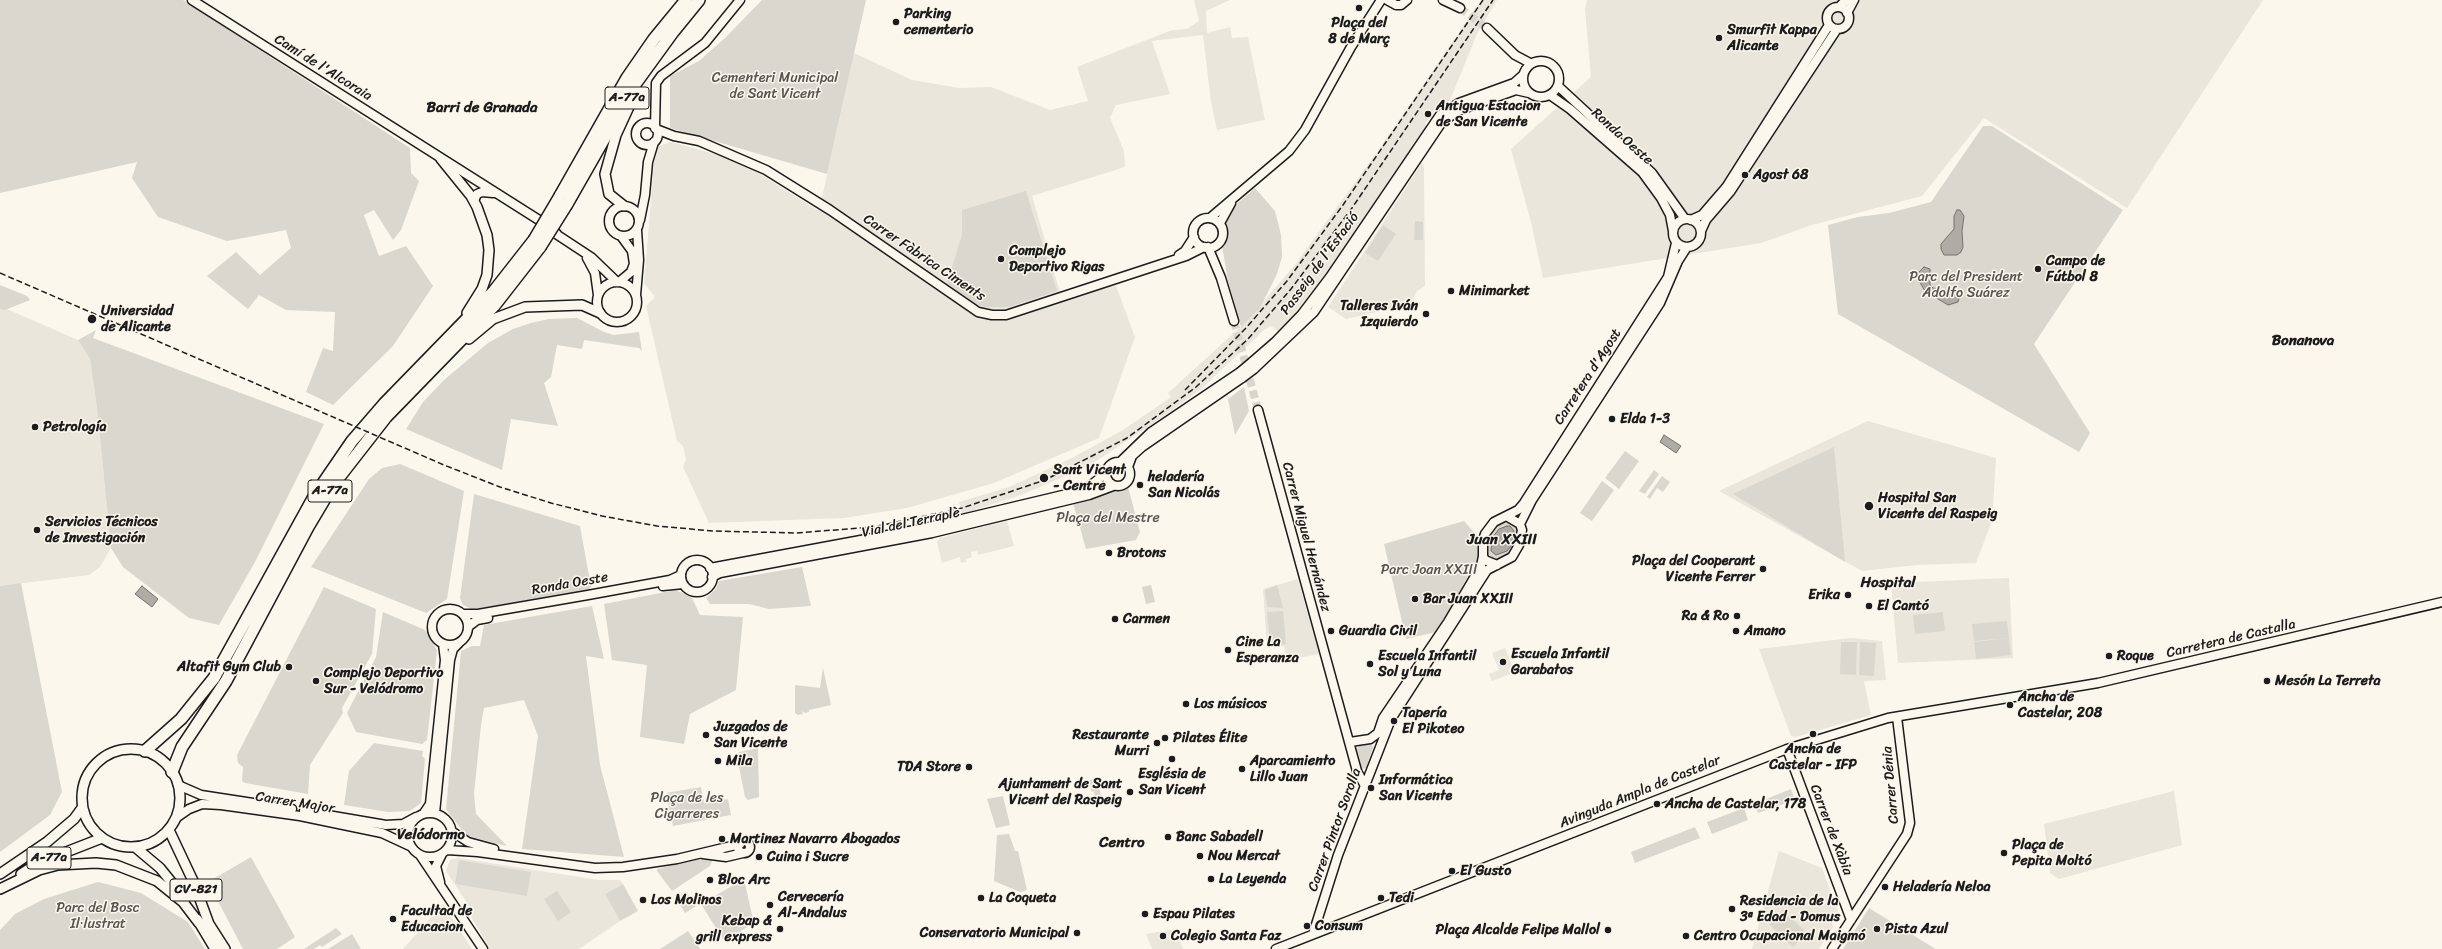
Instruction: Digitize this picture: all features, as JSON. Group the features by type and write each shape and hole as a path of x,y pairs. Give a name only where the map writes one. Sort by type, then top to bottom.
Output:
{"highway":[{"name":"A-77a","path":"564,200 616,96 654,39 686,0"},
{"name":"A-77a","path":"172,772 182,747 226,681 320,506 346,468 382,422 494,306 537,243 636,83 673,32 699,0"},
{"name":"A-77a","path":"145,751 181,719 214,678 291,536 334,466 374,415 469,318 537,243"}],"main road":[{"name":"Camí de l'Alcoraia","path":"192,0 526,213"},
{"name":"A-77a","path":"625,206 609,194 605,180 616,135 641,85 668,44 705,0"},
{"path":"582,251 592,265 598,295 597,304 600,313 613,321 624,320 634,312 639,260 637,230 645,195 648,162 657,135 655,128 654,88 661,76 705,43 740,0"},
{"path":"1221,278 1206,247 1194,237 1194,230 1197,223 1203,219 1210,218 1283,156 1305,130 1376,9 1386,1 1401,5 1407,0"},
{"path":"1443,0 1460,8"},
{"path":"1837,29 1829,25 1826,18 1829,11 1839,7 1846,0"},
{"path":"1829,25 1726,186 1702,215 1677,223 1673,231 1676,243 1687,248 1698,242 1700,231 1706,220 1738,180 1837,29 1846,25 1848,13 1854,0"},
{"path":"1839,7 1848,13"},
{"path":"1487,28 1515,55 1530,63"},
{"path":"1515,55 1524,72"},
{"path":"1538,60 1547,61 1555,66 1558,71 1558,86 1550,95 1536,97 1529,93 1523,84 1524,72 1530,63 1538,60"},
{"name":"Passeig de l'Estació","path":"1252,366 1307,308 1330,277 1440,115 1452,107 1514,84 1524,72"},
{"name":"Ronda Oeste","path":"1558,86 1652,173 1688,220"},
{"name":"Passeig de l'Estació","path":"1128,467 1132,456 1142,447 1241,375 1314,312 1442,122 1460,110 1516,90 1529,93"},
{"name":"Ronda Oeste","path":"1550,95 1570,109 1642,172 1661,198 1670,215 1673,231"},
{"path":"648,162 636,134 638,127 644,124 655,107"},
{"path":"644,124 649,124 655,128"},
{"name":"Carrer Fàbrica Ciments","path":"655,128 674,136 698,141 766,170 830,210 978,312 992,315 1006,315 1186,256 1206,247"},
{"name":"Carrer Fàbrica Ciments","path":"654,142 674,136"},
{"path":"641,144 647,145 654,142"},
{"name":"Camí de l'Alcoraia","path":"441,159 484,191 557,234"},
{"name":"A-77a","path":"334,466 340,451 368,417 455,327 480,294 487,275 489,250 485,229 474,201 462,182 441,159"},
{"name":"Camí de l'Alcoraia","path":"484,191 494,194 550,227 557,234"},
{"path":"474,201 478,194 484,191"},
{"path":"1220,223 1239,192"},
{"path":"637,230 627,236 621,236 613,232 609,220 615,209 625,206 645,195"},
{"path":"625,206 635,211 640,220"},
{"path":"1210,218 1220,223 1223,231 1219,242 1217,256 1221,278 1234,321"},
{"path":"1688,220 1697,224 1700,231"},
{"path":"557,234 582,251 618,282 630,287 636,296"},
{"path":"598,295 606,286 618,282 631,272 634,264 632,251 621,236"},
{"name":"Carrer Fàbrica Ciments","path":"1172,260 1186,251 1194,237"},
{"path":"1206,247 1219,242"},
{"name":"Carretera d'Agost","path":"1520,524 1529,505 1668,277 1676,243"},
{"name":"Carretera d'Agost","path":"1508,517 1524,503 1666,293 1678,262 1687,248"},
{"name":"A-77a","path":"382,422 388,419 475,332 499,316 525,307 560,305 582,305 600,313"},
{"name":"Passeig de l'Estació","path":"1120,462 1152,432 1241,375"},
{"name":"Carrer Miguel Hernández","path":"1258,410 1357,771 1365,786"},
{"path":"1120,462 1128,467 1130,475 1127,483 1122,486 1113,486 1106,480 1105,474 1110,465 1120,462"},
{"name":"Vial del Terraplè","path":"710,568 920,529 1059,496 1086,488 1105,474"},
{"name":"Vial del Terraplè","path":"712,577 720,573 932,533 1089,495 1113,486"},
{"path":"1350,742 1370,739 1378,733 1383,718 1448,622 1480,566 1483,556 1483,540 1485,534 1494,522 1508,517 1520,524 1522,530 1519,545 1512,556 1500,564 1485,560 1483,556"},
{"path":"693,560 704,562 710,568 712,577 707,588 702,591 688,589 683,584 681,575 685,565 693,560"},
{"name":"Carrer Pintor Sorolla","path":"1313,934 1323,902 1378,749 1385,737 1390,719 1487,570 1500,564"},
{"name":"Ronda Oeste","path":"443,644 436,639 432,631 435,617 447,608 453,608 463,614 478,614 670,580 681,575"},
{"name":"Ronda Oeste","path":"469,626 479,619 683,584"},
{"name":"Carretera de Castalla","path":"2024,696 2098,683 2442,602"},
{"path":"435,813 450,660 453,649 467,636 469,626 463,614"},
{"path":"424,813 430,804 444,660 443,644 459,643"},
{"name":"Avinguda Ampla de Castelar","path":"1276,949 1787,749 1897,717 2024,696"},
{"name":"Carrer Dénia","path":"1832,949 1907,834 1910,823 1897,717"},
{"path":"1370,739 1377,745 1378,749"},
{"path":"126,749 145,751 156,756 172,772 178,785 179,808 176,818 169,830 159,838 135,848 123,847 102,838 93,830 82,808 83,787 89,772 99,760 116,751 126,749"},
{"name":"Carrer de Xàbia","path":"1787,749 1851,920"},
{"path":"1357,771 1364,774 1370,772"},
{"name":"Carrer Major","path":"178,785 207,796 386,825 403,824 416,817"},
{"name":"Carrer Major","path":"176,818 189,809 202,804 221,805 300,816 367,830 399,839 410,846"},
{"name":"A-77a","path":"0,874 47,842 74,819 82,808"},
{"path":"483,949 442,886 420,855 410,846 408,831 416,817 424,813 435,813 444,818 452,832 468,842 520,856"},
{"name":"CV-821","path":"169,830 194,883 209,924 225,949"},
{"path":"442,886 436,866 452,839 452,832"},
{"name":"A-77a","path":"0,888 38,863 102,838"},
{"path":"420,855 435,857 444,852 520,856 596,868 636,866 740,844 746,841 750,844 749,850 726,857 698,853"},
{"name":"CV-821","path":"135,848 160,868 176,885 215,949"},
{"path":"0,888 40,870 58,865 96,862 116,865 157,881 183,902 199,923"}],"shaded area":[{"path":"1194,0 1230,0 1206,11 1207,33 1230,27 1232,38 1248,37 1265,120 1217,130 1211,102 1203,35 1152,41 1170,94 1116,105 1110,118 1124,151 1125,167 1032,196 1060,292 1116,286 1135,337 1099,438 994,483 907,508 844,518 709,523 683,467 686,460 683,446 677,441 646,306 655,297 644,283 655,152 659,146 671,142 718,155 755,171 819,211 854,53 912,80 959,88 991,87 1050,110 1088,101 1077,67 1172,30 1187,29 1199,21"},
{"path":"1481,0 1497,0 1477,34 1448,105 1439,111 1435,110 1425,124 1427,125 1334,267 1279,332 1271,326 1264,330 1200,390 1145,429 1087,467 1021,495 962,514 959,502 1009,487 1072,458 1123,430 1171,397 1168,393 1245,323 1294,266 1378,151"},
{"path":"1587,0 2263,0 2127,208 1984,118 1922,196 1812,225 1761,243 1543,278 1531,222 1511,149 1591,77 1585,9"},
{"path":"1422,163 1424,168 1425,286 1417,291 1411,304 1346,319 1328,307"},
{"path":"1957,210 1960,210 1964,216 1962,231 1963,247 1961,252 1957,255 1944,255 1941,249 1941,244 1954,229 1954,216"},
{"path":"1924,267 1930,269 1930,285 1933,288 1956,292 1960,295 1958,302 1948,305 1925,291 1918,279 1918,273"},
{"path":"0,306 78,340 90,359 97,408 111,548 100,567 89,575 0,586"},
{"name":"Hospital San Vicente del Raspeig","path":"1868,421 1996,458 1992,521 1976,563 1917,565 1862,571 1719,491"},
{"path":"1664,435 1681,446 1676,453 1660,442"},
{"path":"1007,521 1014,546 978,555 977,551 971,552 972,557 966,559 966,562 961,563 960,557 942,563 937,542 940,538"},
{"path":"1510,526 1514,531 1512,545 1507,551 1496,555 1491,551 1492,538 1499,529"},
{"path":"2009,578 2013,658 1898,663 1891,583"},
{"path":"1298,579 1319,654 1287,660 1284,646 1267,648 1263,589"},
{"path":"142,586 158,599 152,607 135,594"},
{"path":"1851,638 1882,641 1886,680 1864,681 1871,715 1796,737 1791,736 1759,649"},
{"name":"Escuela Infantil Garabatos","path":"1505,648 1515,672 1492,681 1489,674 1499,670 1492,653"},
{"path":"2174,791 2182,845 2059,879 2050,873 2044,824"},
{"path":"1779,851 1822,868 1839,914 1832,921 1833,927 1819,949 1752,949"},
{"path":"458,858 599,880 620,880 623,884 605,894 620,921 579,949 490,949 467,910 469,906 446,871 450,860"},
{"path":"443,904 472,949 403,949"},
{"name":"Colegio Santa Faz","path":"1175,929 1183,949 1152,949 1146,934"}],"green space":[{"path":"0,0 183,0 410,148 411,173 419,181 401,230 393,240 374,210 364,215 379,256 406,246 433,286 393,346 333,405 306,392 323,348 333,351 335,312 286,310 259,295 248,309 207,276 236,252 260,275 291,248 286,230 227,241 158,217 132,178 137,162 0,193"},
{"name":"Cementeri Municipal de Sant Vicent","path":"762,0 866,0 827,174 670,128 670,76 699,61 726,37"},
{"name":"Parc del President Adolfo Suárez","path":"1983,126 1992,126 2123,210 2034,344 2090,433 2079,452 1838,314 1828,225 1858,217 1889,213 1931,202"},
{"path":"1255,188 1275,211 1281,235 1282,257 1277,274 1260,308 1241,327 1228,281 1222,245 1226,239 1225,219 1230,210"},
{"name":"Complejo Deportivo Rigas","path":"1026,191 1057,291 1009,307 985,307 975,304 947,283 962,235 962,210"},
{"path":"1415,221 1423,222 1423,240 1414,240"},
{"path":"1383,225 1396,234 1378,261 1365,253"},
{"path":"0,285 27,296 30,300 5,310 0,309"},
{"path":"577,318 604,332 614,335 639,332 642,351 639,348 584,340 582,349 557,345 551,377 544,383 558,426 511,419 502,470 406,429 423,402 444,380 488,343 513,329 531,323 549,319"},
{"path":"96,330 93,338 324,424 255,562 219,625 189,618 123,567 111,548 97,408 90,359 78,340"},
{"path":"1244,387 1249,411 1235,435 1228,399"},
{"path":"1834,447 1845,562 1733,494"},
{"path":"1625,451 1639,461 1619,489 1605,478"},
{"path":"400,464 464,491 447,599 426,613 311,567 369,479 382,468"},
{"path":"1654,470 1659,474 1645,494 1639,491"},
{"path":"1662,476 1670,482 1663,492 1657,488 1650,499 1647,497"},
{"path":"1602,481 1614,490 1592,521 1580,513"},
{"name":"Plaça del Mestre","path":"1128,487 1140,532 1136,540 1086,549 1073,503"},
{"path":"474,494 580,526 591,587 588,590 481,608 472,609 463,605 460,598"},
{"name":"Parc Joan XXIII","path":"1464,521 1479,538 1479,557 1436,632 1406,639 1384,544"},
{"path":"1502,522 1513,524 1517,527 1518,536 1516,544 1509,555 1494,560 1488,554 1486,543 1495,526"},
{"path":"802,567 811,606 769,609 749,604 710,604 706,598 716,589 719,581"},
{"path":"21,583 62,792 50,815 0,852 0,586"},
{"path":"1151,585 1155,602 1146,604 1142,587"},
{"path":"1277,585 1283,608 1267,607 1265,590"},
{"name":"Complejo Deportivo Sur - Velódromo","path":"324,587 376,609 372,654 342,708 343,713 310,765 308,794 245,783 242,781 243,767 238,763 237,755"},
{"path":"676,590 692,598 700,615 743,617 736,690 690,714 684,744 640,737 647,665 612,660 604,604"},
{"path":"592,606 604,659 586,656 600,765 624,857 522,849 538,736 524,700 484,708 481,725 474,794 476,814 507,846 466,836 446,809 461,651 472,646 480,646 484,625"},
{"path":"1283,611 1286,644 1270,646 1267,612"},
{"path":"383,612 425,630 437,650 427,740 422,744 356,732 347,713 376,657"},
{"path":"1943,612 1945,631 1915,634 1913,615"},
{"path":"2007,621 2009,638 1974,641 1972,624"},
{"path":"2009,638 2011,655 1976,659 1974,642"},
{"path":"1841,642 1857,642 1856,675 1840,674"},
{"path":"1860,642 1876,643 1874,676 1859,675"},
{"path":"823,668 831,705 809,710 809,712 805,713 802,711 803,714 798,715 795,713 795,685 820,688"},
{"path":"374,743 423,751 422,756 425,759 421,803 410,811 388,812 344,805 349,771"},
{"path":"1371,744 1373,747 1366,768 1362,769 1357,749 1359,746"},
{"path":"758,748 759,797 748,800 745,797 737,756 739,752"},
{"path":"1098,778 1102,804 1096,805 1094,791 1091,792 1090,780"},
{"name":"Plaça de les Cigarreres","path":"701,787 704,803 728,799 731,815 673,826 666,793"},
{"path":"1791,789 1795,800 1758,813 1754,804"},
{"path":"1003,796 1010,825 996,828 987,799"},
{"path":"1744,808 1748,820 1712,834 1707,822"},
{"path":"1695,827 1700,838 1635,863 1631,852"},
{"path":"1009,834 1015,851 1018,851 1027,890 1020,892 994,881 997,835"},
{"path":"707,856 712,861 710,866 672,891 657,871 657,869"},
{"path":"251,857 295,937 277,949 243,949 208,882"},
{"path":"459,860 531,872 527,896 455,884"},
{"path":"744,879 753,919 749,926 724,941 701,904"},
{"name":"Parc del Bosc Il·lustrat","path":"98,882 141,893 188,922 205,949 0,949 0,930 15,914 44,899"},
{"path":"623,884 638,911 620,921 605,894"},
{"path":"557,891 571,912 558,921 544,899"},
{"path":"686,891 696,906 685,913 679,903 681,895"},
{"path":"1869,908 1934,948 1935,949 1843,949"},
{"path":"1783,910 1807,933 1793,947 1769,924"},
{"path":"336,928 342,934 322,947 320,945 314,949 304,949"},
{"path":"688,931 700,949 660,949"},
{"path":"352,934 361,949 328,949"}],"tunnel":[{"path":"1460,8 1487,28"},
{"path":"1234,321 1258,410"}],"railway":[{"path":"1185,390 1245,329 1287,281 1343,205 1483,0"},
{"path":"0,273 444,465 500,487 551,503 602,516 657,526 713,531 796,533 873,527 962,508 1045,480 1127,438 1196,387 1248,339 1291,289 1352,208 1493,0"}],"place":[{"name":"Plaça del 8 de Març","path":"1359,8"},
{"name":"Parking cementerio","path":"896,22"},
{"name":"Smurfit Kappa Alicante","path":"1719,38"},
{"name":"Antigua Estacion de San Vicente","path":"1428,114"},
{"name":"Agost 68","path":"1745,175"},
{"name":"Complejo Deportivo Rigas","path":"1001,259"},
{"name":"Campo de Fútbol 8","path":"2038,269"},
{"name":"Minimarket","path":"1451,291"},
{"name":"Talleres Iván Izquierdo","path":"1426,314"},
{"name":"Universidad de Alicante","path":"92,319"},
{"name":"Elda 1-3","path":"1612,419"},
{"name":"Petrología","path":"35,427"},
{"name":"Sant Vicent - Centre","path":"1044,478"},
{"name":"heladería San Nicolás","path":"1140,485"},
{"name":"Hospital San Vicente del Raspeig","path":"1869,506"},
{"name":"Servicios Técnicos de Investigación","path":"37,530"},
{"name":"Brotons","path":"1109,553"},
{"name":"Plaça del Cooperant Vicente Ferrer","path":"1763,569"},
{"name":"Erika","path":"1848,595"},
{"name":"Bar Juan XXIII","path":"1415,599"},
{"name":"El Cantó","path":"1869,606"},
{"name":"Ra & Ro","path":"1737,616"},
{"name":"Carmen","path":"1115,619"},
{"name":"Guardia Civil","path":"1331,631"},
{"name":"Amano","path":"1736,631"},
{"name":"Cine La Esperanza","path":"1228,650"},
{"name":"Roque","path":"2109,656"},
{"name":"Escuela Infantil Garabatos","path":"1503,662"},
{"name":"Escuela Infantil Sol y Luna","path":"1370,664"},
{"name":"Altafit Gym Club","path":"289,667"},
{"name":"Complejo Deportivo Sur - Velódromo","path":"316,681"},
{"name":"Mesón La Terreta","path":"2267,681"},
{"name":"Los músicos","path":"1186,704"},
{"name":"Ancha de Castelar, 208","path":"2010,705"},
{"name":"Tapería El Pikoteo","path":"1394,721"},
{"name":"Ancha de Castelar - IFP","path":"1813,734"},
{"name":"Juzgados de San Vicente","path":"706,735"},
{"name":"Pilates Élite","path":"1165,738"},
{"name":"Restaurante Murri","path":"1157,743"},
{"name":"Església de San Vicent","path":"1172,759"},
{"name":"Mila","path":"718,761"},
{"name":"TDA Store","path":"969,767"},
{"name":"Aparcamiento Lillo Juan","path":"1242,769"},
{"name":"Informática San Vicente","path":"1371,788"},
{"name":"Ajuntament de Sant Vicent del Raspeig","path":"1130,792"},
{"name":"Ancha de Castelar, 178","path":"1657,804"},
{"name":"Banc Sabadell","path":"1168,837"},
{"name":"Martinez Navarro Abogados","path":"722,839"},
{"name":"Plaça de Pepita Moltó","path":"2004,853"},
{"name":"Nou Mercat","path":"1200,856"},
{"name":"Cuina i Sucre","path":"759,857"},
{"name":"El Gusto","path":"1452,871"},
{"name":"La Leyenda","path":"1211,879"},
{"name":"Bloc Arc","path":"710,880"},
{"name":"Heladería Neloa","path":"1885,887"},
{"name":"La Coqueta","path":"981,898"},
{"name":"Tedi","path":"1381,898"},
{"name":"Los Molinos","path":"643,900"},
{"name":"Cervecería Al-Andalus","path":"770,905"},
{"name":"Residencia de la 3ª Edad - Domus","path":"1732,909"},
{"name":"Espau Pilates","path":"1145,914"},
{"name":"Facultad de Educacion","path":"393,919"},
{"name":"Consum","path":"1307,926"},
{"name":"Kebap & grill express","path":"780,929"},
{"name":"Pista Azul","path":"1877,929"},
{"name":"Plaça Alcalde Felipe Mallol","path":"1608,930"},
{"name":"Conservatorio Municipal","path":"1077,933"},
{"name":"Colegio Santa Faz","path":"1163,936"},
{"name":"Centro Ocupacional Maigmó","path":"1686,936"}],"district":[{"name":"Barri de Granada","path":"482,108"},
{"name":"Bonanova","path":"2303,341"},
{"name":"Juan XXIII","path":"1502,540"},
{"name":"Hospital","path":"1888,583"},
{"name":"Velódormo","path":"431,835"},
{"name":"Centro","path":"1122,843"}]}
